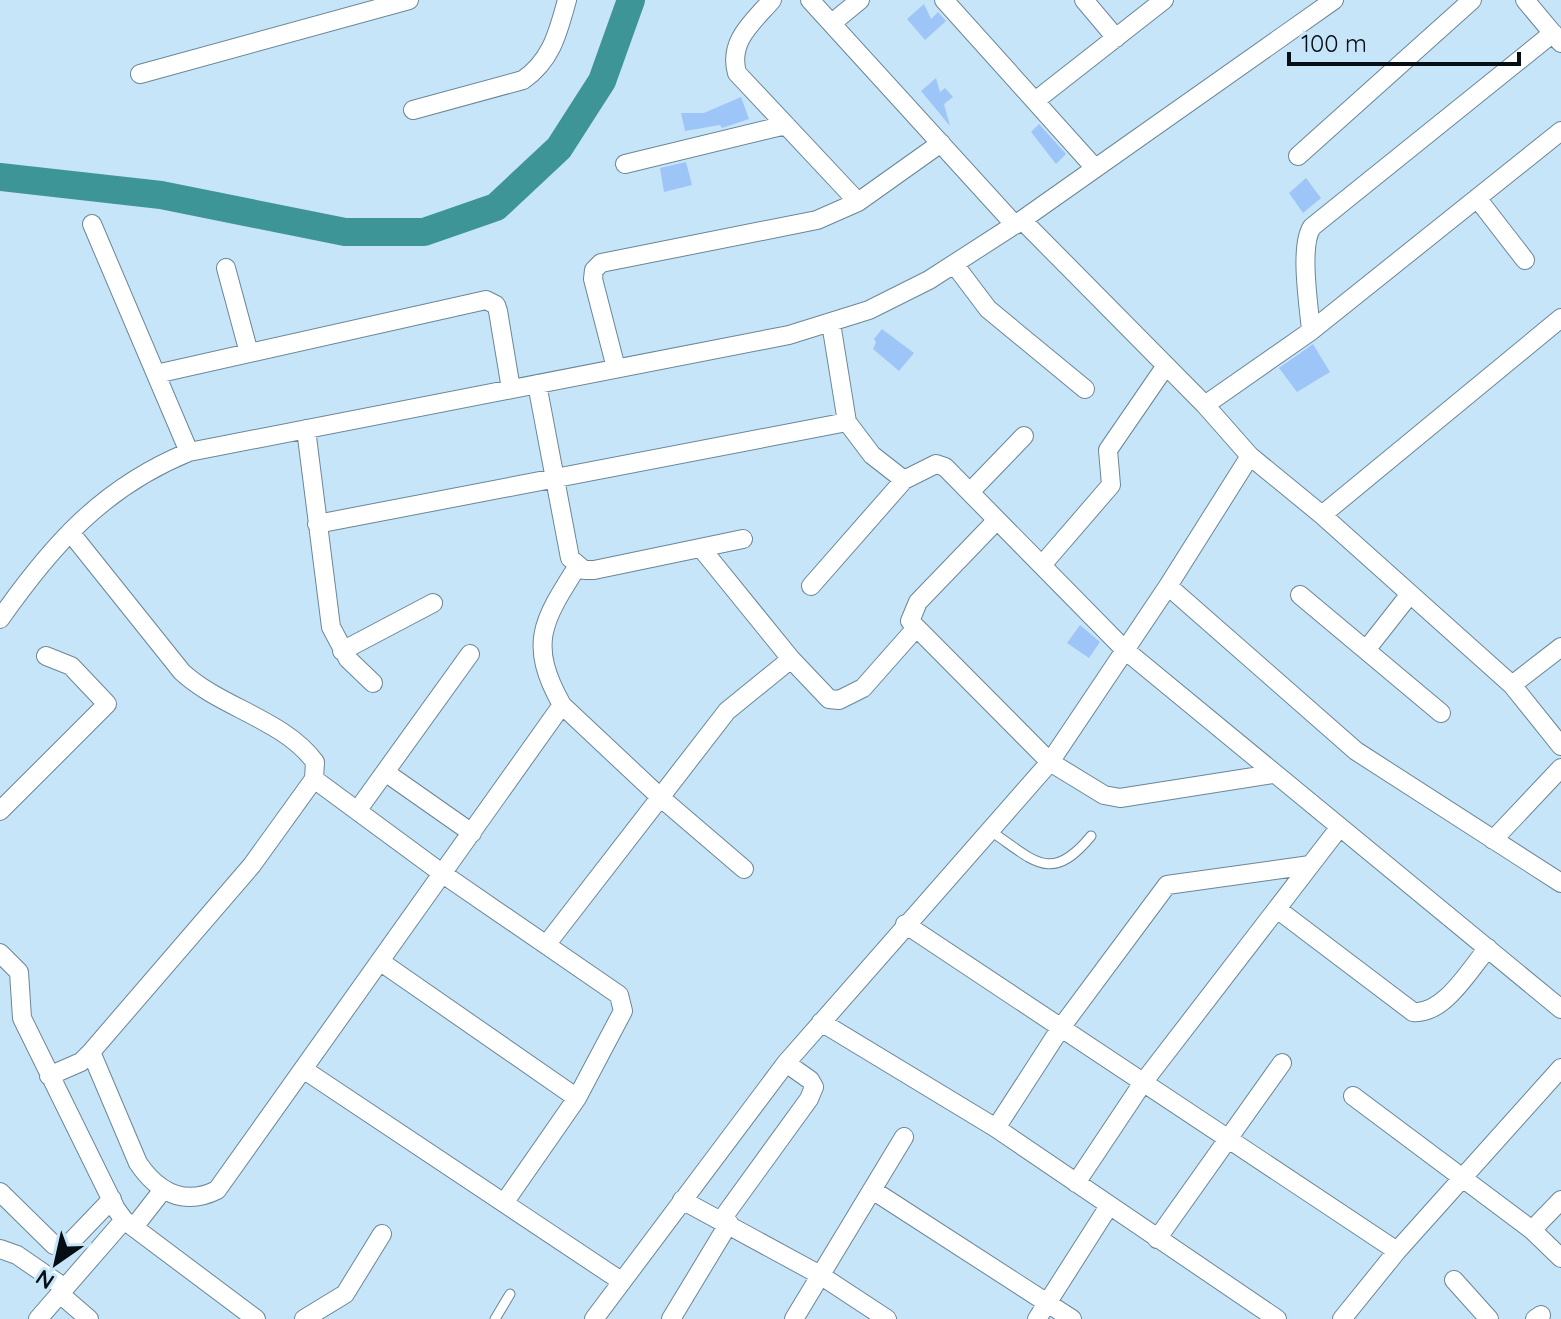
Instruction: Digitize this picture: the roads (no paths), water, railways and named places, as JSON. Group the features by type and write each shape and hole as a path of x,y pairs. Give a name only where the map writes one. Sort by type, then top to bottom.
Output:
{"street":[{"path":"140,74 409,0"},
{"path":"413,110 523,80 553,48 567,0"},
{"path":"772,0 740,37 734,60 737,73 858,202"},
{"path":"810,0 941,143 1205,405 1250,456 1322,515 1512,685 1561,746"},
{"path":"832,23 860,0"},
{"path":"944,0 1095,168"},
{"path":"1084,0 1116,38"},
{"path":"1035,101 1164,0"},
{"path":"2,615 35,569 103,498 156,465 189,452 789,335 869,310 954,264 1018,222 1334,0"},
{"path":"1298,156 1472,0"},
{"path":"1311,331 1306,235 1312,227 1557,38 1525,0"},
{"path":"625,164 786,125"},
{"path":"1205,405 1311,331 1561,131"},
{"path":"616,368 593,279 594,270 601,263 817,220 858,202 941,143"},
{"path":"1477,198 1525,260"},
{"path":"92,224 189,452"},
{"path":"954,264 988,309 1085,389"},
{"path":"226,268 249,353"},
{"path":"156,374 486,300 496,305 498,311 511,389"},
{"path":"1322,515 1561,318"},
{"path":"831,323 847,422 872,455 904,480"},
{"path":"1042,565 1111,485 1108,450 1165,367"},
{"path":"537,384 570,558 577,567 594,570 743,539"},
{"path":"317,524 847,422"},
{"path":"306,429 331,627 342,651 373,683"},
{"path":"970,492 1024,436"},
{"path":"594,1319 786,1063 1050,762 1168,586 1250,456"},
{"path":"811,586 904,480 936,464 945,467 1125,650 1561,1009"},
{"path":"997,520 918,602 911,612 910,621 1050,762 1086,786 1120,798 1273,774"},
{"path":"52,1074 86,1057 252,865 314,779 315,762 307,751 197,686 182,672 70,532"},
{"path":"701,548 791,659 829,699 839,700 863,688 916,628"},
{"path":"577,567 545,621 540,642 542,661 562,705 660,797 744,869"},
{"path":"1168,586 1356,751 1561,883"},
{"path":"1366,650 1410,594"},
{"path":"1300,595 1441,713"},
{"path":"342,651 433,603"},
{"path":"1512,685 1561,647"},
{"path":"357,811 470,654"},
{"path":"0,811 107,704 71,666 46,656"},
{"path":"546,945 727,711 791,659"},
{"path":"86,1057 138,1163 162,1191 192,1198 217,1190 562,705"},
{"path":"1493,840 1561,768"},
{"path":"385,772 472,833"},
{"path":"314,779 443,874 619,995 623,1011 577,1098 504,1203"},
{"path":"1076,1183 1142,1084 1339,828"},
{"path":"996,1128 1060,1029 1167,885 1310,865"},
{"path":"1277,909 1413,1012 1426,1014 1438,1006 1488,948"},
{"path":"905,924 1397,1251"},
{"path":"0,953 19,972 22,1018 112,1199 256,1319"},
{"path":"381,962 577,1098"},
{"path":"821,1022 996,1128 1277,1319"},
{"path":"671,1319 726,1221 809,1099 814,1087 810,1080 786,1063"},
{"path":"1157,1239 1282,1063"},
{"path":"1342,1319 1397,1251 1561,1068"},
{"path":"303,1069 621,1281"},
{"path":"1353,1096 1461,1180 1532,1230 1561,1258"},
{"path":"794,1319 904,1137"},
{"path":"42,1318 63,1291 162,1191"},
{"path":"874,1191 1072,1319"},
{"path":"0,1192 54,1245 65,1248 112,1199"},
{"path":"682,1200 726,1221 820,1275 887,1319"},
{"path":"1532,1230 1561,1200"},
{"path":"1037,1319 1109,1206"},
{"path":"304,1319 345,1294 382,1234"},
{"path":"0,1249 17,1255 63,1291 89,1319"},
{"path":"1454,1280 1489,1319"}],"lane":[{"path":"989,830 1045,864 1062,864 1075,855 1091,836"},
{"path":"495,1319 510,1294"}],"waterway":[{"path":"0,177 161,195 345,232 424,232 496,207 559,148 602,81 631,0"}]}
